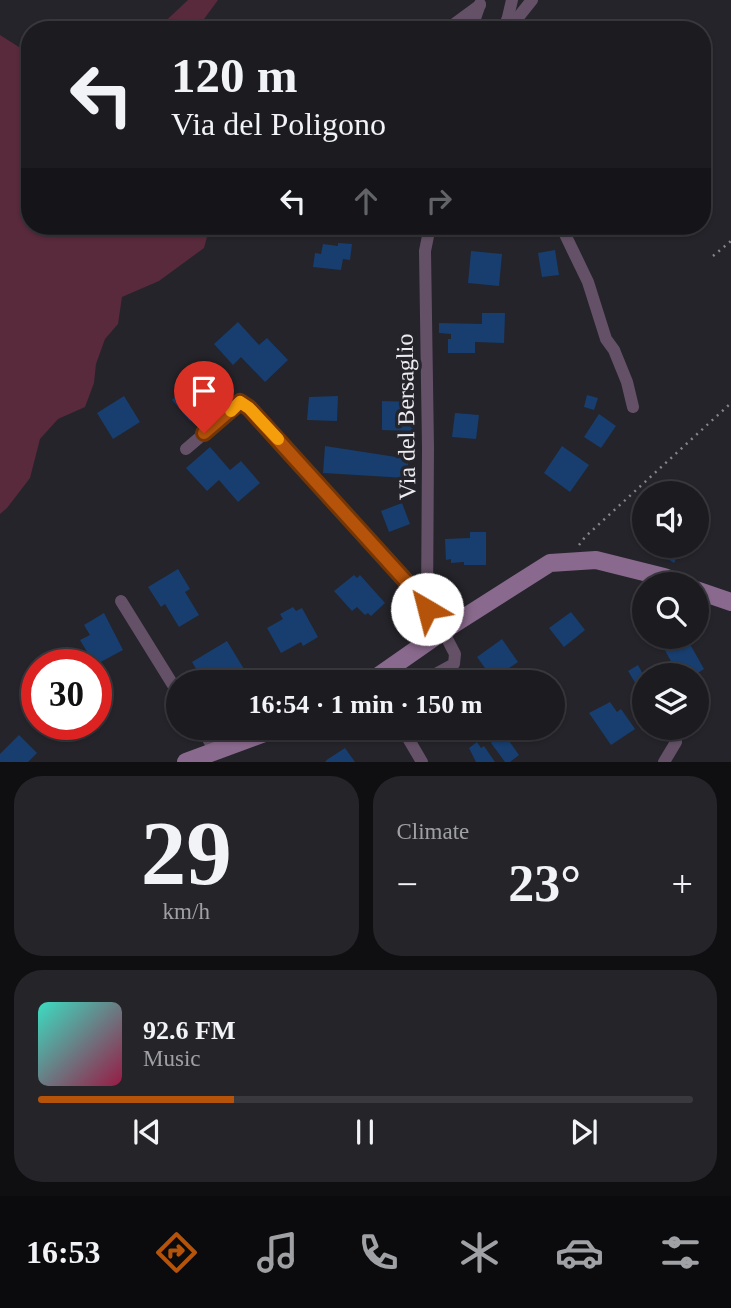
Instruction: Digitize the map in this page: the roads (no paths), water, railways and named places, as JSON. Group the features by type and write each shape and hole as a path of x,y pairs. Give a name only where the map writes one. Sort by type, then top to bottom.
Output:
{"street":[{"path":"507,21 512,0"},
{"path":"514,21 532,0"},
{"path":"458,21 481,3"},
{"path":"474,21 481,3"},
{"name":"Via del Bersaglio","path":"427,609 425,251 428,235"},
{"path":"565,235 588,282 606,339 614,350 627,382 633,407"},
{"path":"186,449 240,402 249,408 413,589 456,654 454,664 443,670"},
{"path":"387,670 550,563 596,560 644,572"},
{"path":"709,594 731,601"},
{"path":"121,601 166,674"},
{"path":"209,740 215,750"},
{"path":"186,762 244,740"},
{"path":"409,740 422,762"},
{"path":"664,762 676,742"}]}
